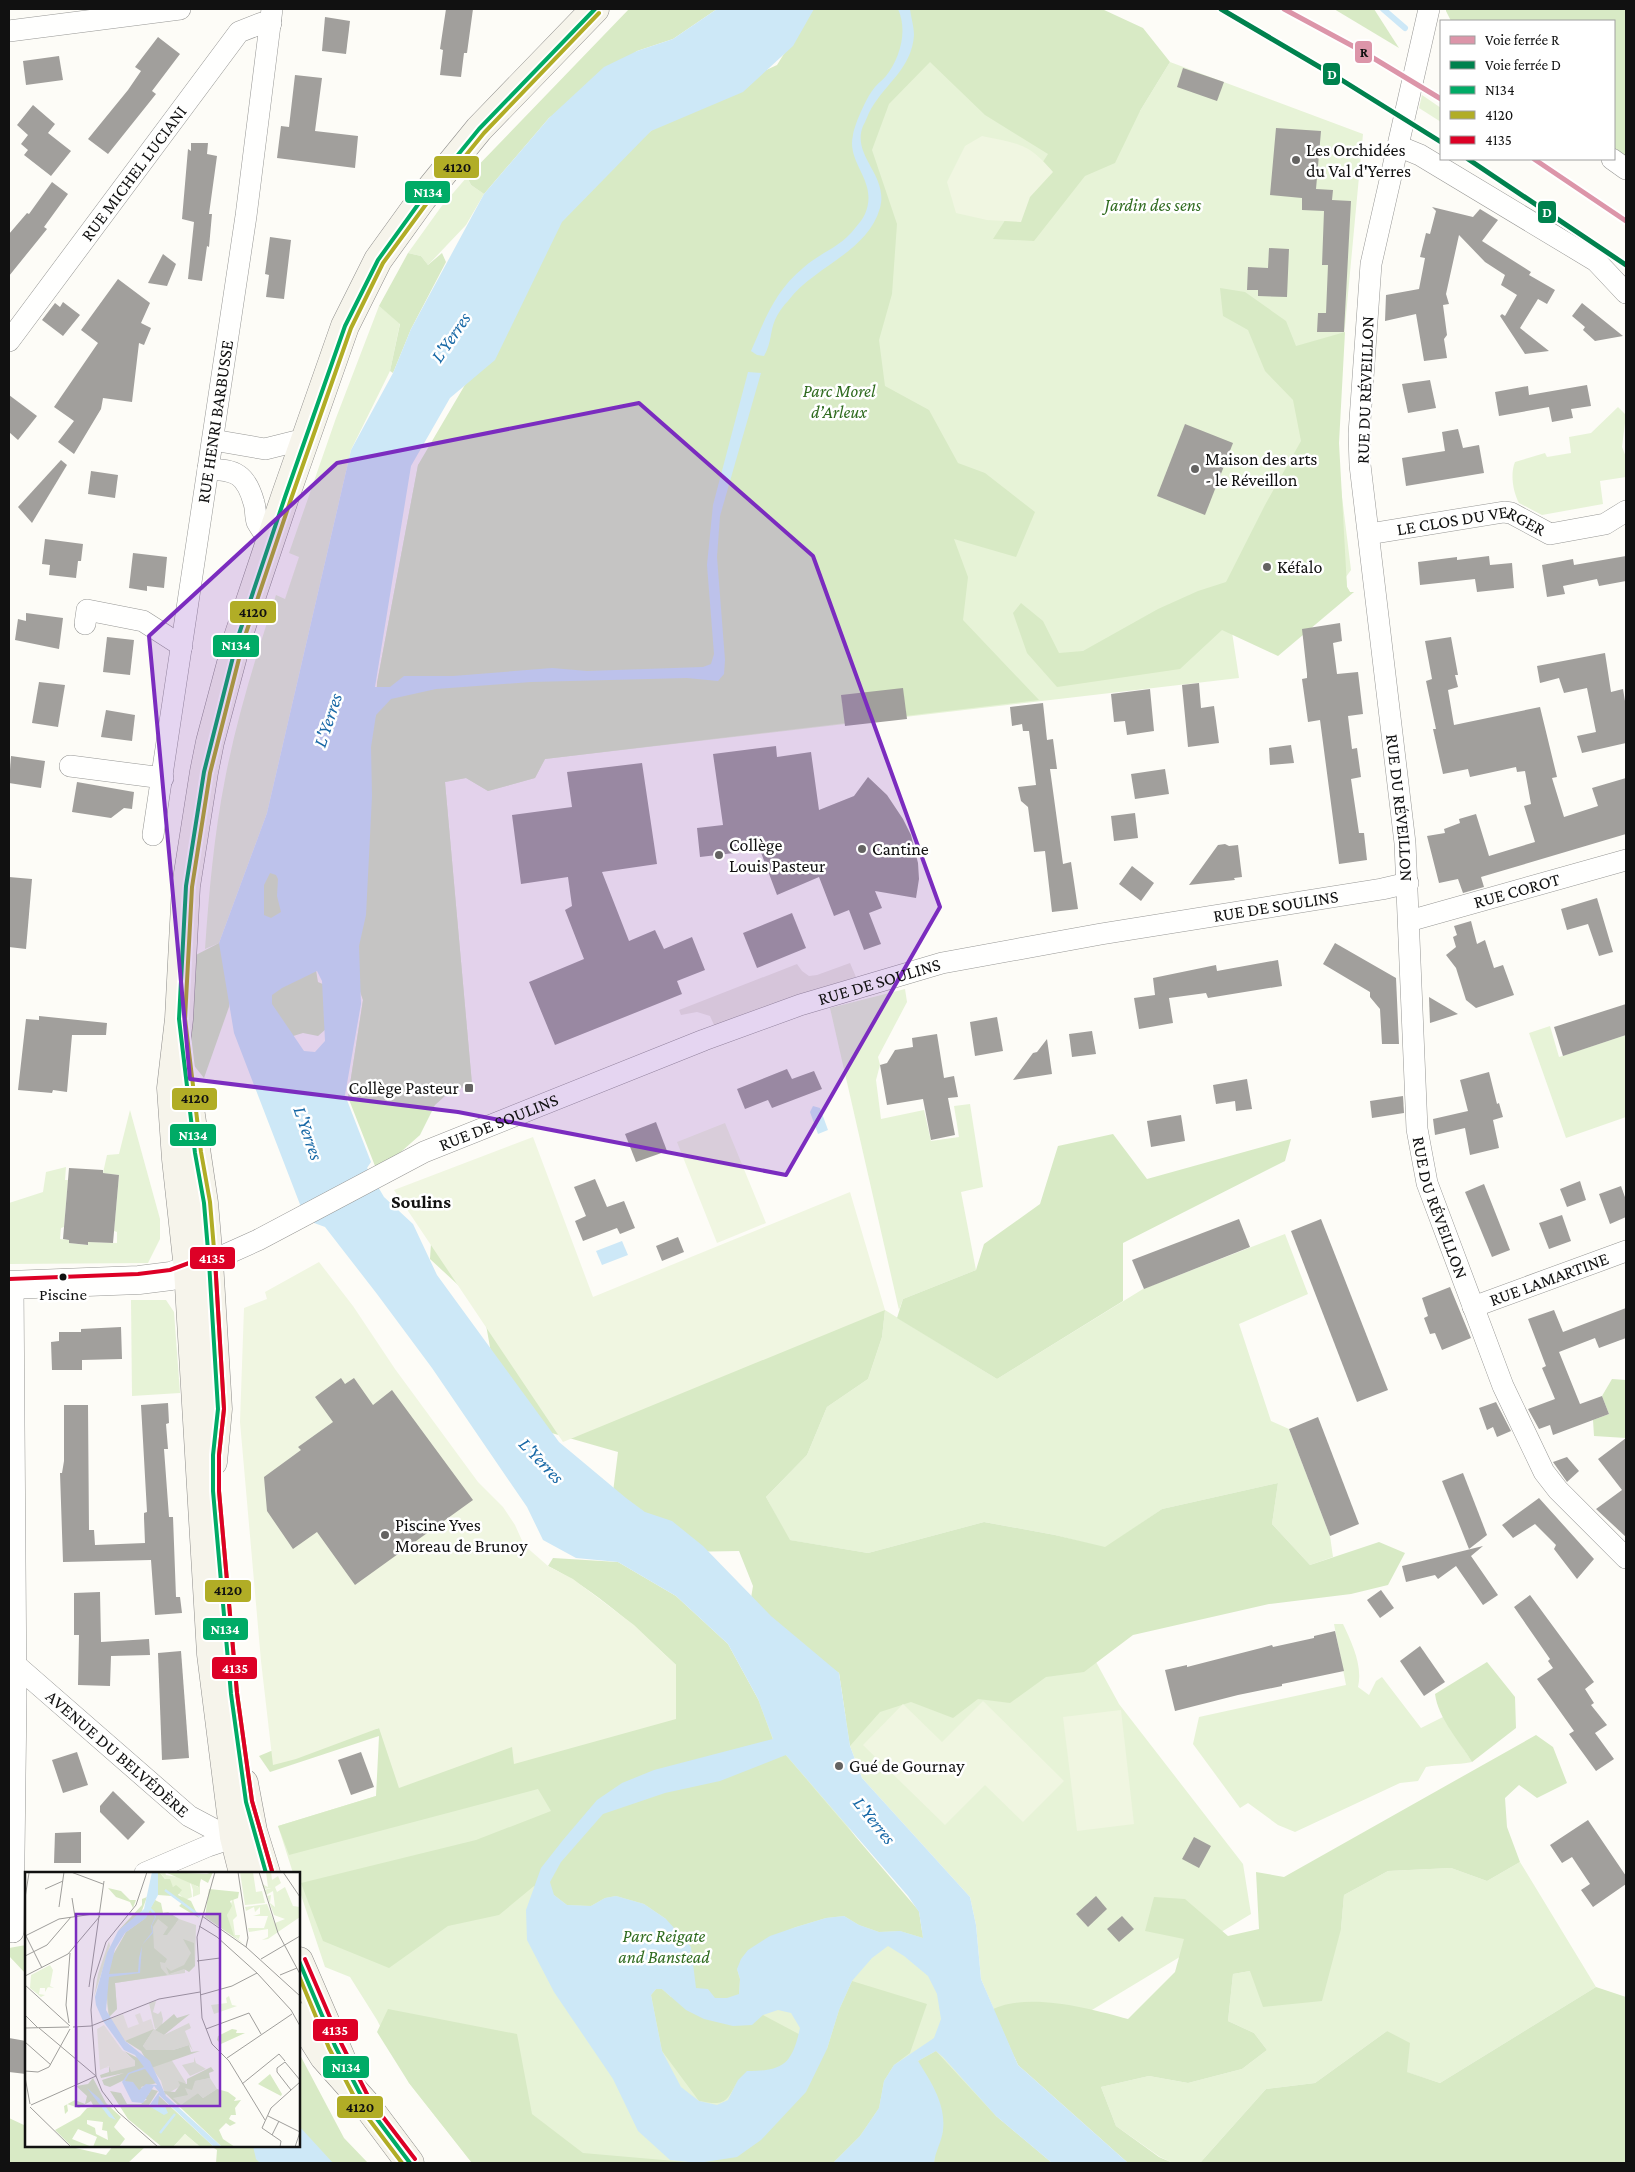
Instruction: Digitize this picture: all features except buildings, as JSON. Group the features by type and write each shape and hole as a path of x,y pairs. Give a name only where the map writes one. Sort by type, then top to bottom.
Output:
{"main road":[{"path":"243,1872 244,1834 211,1654 198,1266 178,1178 171,1088 179,1018 186,886 208,750 238,637 305,439 345,326 378,260 422,199 479,129 595,9"},
{"path":"244,1834 265,1872"},
{"path":"300,1963 335,2046 365,2104"},
{"path":"300,2019 324,2057 365,2104 410,2163"}],"street":[{"path":"9,31 180,9"},
{"name":"RUE DU RÉVEILLON","path":"1429,9 1433,35 1398,146 1370,273 1360,434 1360,465 1408,883 1417,1129 1426,1183 1503,1386 1544,1472 1558,1490 1626,1558"},
{"name":"RUE MICHEL LUCIANI","path":"9,341 239,32 262,23 272,16"},
{"name":"RUE HENRI BARBUSSE","path":"153,835 246,216 272,16"},
{"path":"1398,146 1420,155 1596,261 1626,293"},
{"path":"1614,160 1626,168"},
{"path":"213,440 265,449 305,439"},
{"path":"208,470 230,470 239,475 249,490 257,521 270,542"},
{"name":"LE CLOS DU VERGER","path":"1369,534 1504,512 1511,513 1550,534 1605,524 1626,511"},
{"path":"85,624 87,610 143,621 182,646"},
{"path":"70,766 163,778"},
{"name":"RUE COROT","path":"1409,921 1626,860"},
{"name":"RUE DE SOULINS","path":"198,1266 258,1240 424,1152 704,1040 800,1005 942,963 1101,934 1382,890 1408,883"},
{"name":"RUE LAMARTINE","path":"1473,1307 1626,1251"},
{"path":"16,1930 12,1662 11,1285 139,1280 171,1276 198,1266"},
{"name":"AVENUE DU BELVÉDÈRE","path":"12,1662 188,1816 221,1833 244,1834"},
{"path":"148,1872 208,1846 244,1834"}],"highlighted area":[{"path":"639,403 813,556 940,907 786,1175 458,1112 190,1079 149,636 337,463"}],"green space":[{"path":"629,9 717,9 673,39 637,51 549,118 484,194 471,185 467,177"},
{"name":"Parc Morel d’Arleux","path":"812,9 1102,9 1143,28 1170,62 1140,111 1115,163 1085,176 1034,241 993,239 1048,154 985,115 930,62 889,104 872,150 897,224 892,294 879,340 885,386 929,410 958,463 985,473 1035,512 1016,557 954,539 968,577 963,620 1039,700 545,759 535,778 488,791 466,778 445,782 472,1084 454,1088 435,1105 420,1135 394,1158 375,1166 348,1097 363,1000 347,953 342,781 376,715 377,683 418,465 571,204 666,117 777,65"},
{"path":"1334,9 1374,9 1399,48"},
{"path":"1446,9 1626,9 1626,158 1615,150 1615,20 1450,20"},
{"name":"Parc Morel d’Arleux","path":"811,29 1140,111 1170,62 1363,134 1342,358 1337,456 1351,570 1346,577 1347,587 1350,592 1354,592 1232,632 1239,678 545,759 535,778 488,791 466,778 445,782 472,1084 440,1096 348,1097 363,1000 347,953 376,715 377,683 418,465"},
{"path":"1422,95 1440,107 1440,121 1419,108"},
{"path":"982,136 1022,146 1036,155 1053,172 1030,197 1021,222 987,220 956,213 947,182 965,146"},
{"path":"467,177 471,185 484,194 466,225 428,265 421,256 408,253 441,207"},
{"path":"408,253 421,256 428,265 442,253 446,262 411,329 393,373 390,371 400,324 379,306"},
{"path":"1220,288 1245,292 1286,321 1296,346 1345,332 1339,443 1347,587 1350,592 1354,592 1278,656 1222,630 1180,669 1057,687 1027,653 1013,613 1021,603 1043,621 1059,653 1083,651 1158,609 1198,591 1226,582 1265,505 1301,441 1293,400 1265,371 1248,330 1223,316"},
{"path":"379,306 400,323 390,371 351,450 267,813 219,943 205,949 218,821 225,779 241,710 276,595 285,599 299,557 289,553 336,418"},
{"path":"1618,407 1626,415 1622,447 1626,457 1626,477 1600,481 1603,504 1542,515 1519,503 1513,483 1513,467 1515,462 1545,453 1547,457 1571,453 1569,437 1591,433"},
{"path":"276,860 283,915 264,928 257,879"},
{"path":"219,943 234,960 229,1007 204,1078 188,1058 192,957"},
{"path":"316,970 318,982 325,985 326,1029 318,1036 303,1033 290,1037 258,993"},
{"path":"905,989 907,1002 878,1057 880,1065 876,1080 881,1119 924,1110 931,1141 959,1137 954,1106 970,1104 983,1187 961,1192 976,1270 903,1299 899,1310 830,1008"},
{"path":"1550,1026 1559,1057 1626,1035 1626,1117 1566,1138 1529,1033"},
{"path":"130,1110 160,1219 160,1239 148,1263 9,1264 9,1203 43,1192 46,1172 66,1167 65,1180 68,1180 64,1227 61,1228 60,1239 69,1240 69,1243 87,1245 88,1242 117,1243 117,1232 114,1231 119,1175 103,1173 107,1155 119,1154"},
{"path":"725,1123 766,1223 717,1243 677,1142"},
{"path":"1113,1134 1147,1179 1291,1139 1285,1161 1123,1243 1123,1301 997,1379 897,1318 903,1299 976,1270 984,1244 1040,1204 1058,1146"},
{"path":"533,1137 593,1297 850,1192 885,1310 563,1442 394,1190"},
{"path":"432,1228 545,1295 792,1320 885,1310 882,1337 868,1379 827,1407 807,1455 766,1497 790,1540 868,1553 984,1522 1055,1535 1105,1547 1162,1509 1278,1483 1272,1524 1310,1565 1379,1542 1405,1553 1388,1585 1351,1594 1269,1604 1133,1635 1084,1672 1046,1677 1010,1703 978,1699 953,1718 911,1702 880,1712 850,1746 839,1673 748,1616 753,1586 739,1551 682,1552 612,1500 618,1452 520,1424 498,1392 483,1308 430,1259"},
{"path":"1285,1234 1308,1294 1239,1324 1271,1421 1289,1429 1330,1536 1333,1557 1310,1565 1272,1524 1278,1483 1162,1509 1105,1548 1055,1535 984,1522 868,1553 789,1540 766,1497 807,1455 827,1407 868,1379 882,1337 885,1310 997,1379 1143,1289"},
{"name":"Piscine Yves Moreau de Brunoy","path":"319,1262 353,1306 395,1369 478,1482 503,1507 515,1525 524,1545 548,1566 573,1579 634,1625 676,1665 676,1719 514,1764 512,1747 399,1788 379,1728 296,1759 273,1765 261,1661 240,1422 244,1308 267,1299 265,1292"},
{"path":"131,1300 166,1300 174,1312 180,1393 132,1396"},
{"path":"1612,1379 1626,1380 1626,1438 1594,1436 1593,1420 1609,1414 1602,1396"},
{"path":"553,1558 618,1562 676,1596 728,1644 758,1699 773,1740 919,1911 923,1938 900,1931 879,1932 859,1925 844,1916 826,1918 768,1938 737,1969 740,1979 739,1995 763,2015 827,2049 839,2010 852,1981 927,2004 910,2053 894,2065 884,2081 879,2108 860,2136 833,2163 698,2163 738,2080 724,2101 714,2103 699,2101 662,2051 651,1995 656,1989 662,1989 671,1997 666,1919 644,1904 616,1896 605,1898 591,1906 567,1905 554,1895 534,1886 499,1915 448,1926 389,1968 323,1941 301,1883 476,1840 551,1811 538,1789 289,1855 278,1826 376,1796 379,1736 270,1772 259,1756 271,1751 676,1665 600,1599 548,1566"},
{"path":"1334,1624 1343,1624 1353,1647 1359,1671 1358,1687 1369,1695 1376,1681 1382,1677 1421,1728 1443,1717 1472,1762 1426,1767 1418,1781 1400,1783 1295,1832 1278,1825 1248,1803 1240,1808 1193,1744 1199,1717 1346,1685"},
{"path":"1084,1640 1119,1704 1243,1864 1251,1914 1014,2057 981,1979 976,1925 970,1897 862,1778 850,1746 845,1716"},
{"path":"1487,1662 1515,1697 1516,1728 1472,1762 1440,1712 1435,1694"},
{"name":"Parc Reigate and Banstead","path":"758,1699 927,1938 996,2116 1052,2163 472,2163 409,2083 377,2020 350,1977 325,1967 300,1892 300,1872 293,1872 278,1826 376,1796"},
{"path":"983,1701 1064,1781 1023,1822 985,1785 945,1825 863,1745 903,1704 942,1742"},
{"path":"1121,1710 1134,1824 1077,1831 1063,1717"},
{"path":"1536,1735 1553,1747 1567,1783 1537,1798 1519,1785 1505,1798 1507,1827 1520,1862 1487,1881 1451,1868 1388,1871 1344,1895 1341,1929 1322,2001 1263,2007 1250,1971 1233,1974 1228,2021 1254,2033 1267,2050 1242,2069 1188,2083 1149,2076 1101,2087 1116,2126 1159,2157 1173,2163 1128,2163 1018,2065 993,2009 1008,2004 1042,2002 1079,2007 1128,2019 1175,1972 1184,1939 1145,1931 1154,1897 1185,1899 1228,1936 1259,1929 1256,1872 1284,1877"},
{"path":"1520,1862 1596,1987 1440,2083 1406,2072 1387,2031 1315,2083 1266,2089 1200,2163 1173,2163 1160,2157 1116,2126 1101,2087 1149,2076 1188,2083 1242,2069 1267,2050 1254,2033 1228,2021 1233,1974 1250,1971 1341,1929 1344,1895 1388,1871 1451,1868 1487,1881"},
{"path":"25,1945 25,1973 9,1956 9,1948"},
{"path":"1596,1987 1626,1997 1626,2163 1200,2163 1266,2089 1315,2083 1387,2031 1410,2043 1407,2072 1440,2083"},
{"path":"388,2009 517,2034 532,2114 583,2153 698,2163 472,2163 409,2083 377,2032"},
{"path":"936,2051 996,2116 1052,2163 934,2163 935,2153 943,2130 918,2061"},
{"path":"300,2055 344,2138 368,2163 216,2163 217,2150 212,2147 300,2147"},
{"path":"9,2118 25,2126 25,2147 71,2147 106,2155 112,2147 145,2147 128,2163 9,2163"}],"shaded area":[{"path":"850,963 856,977 827,986 720,1028 714,1025 710,1016 697,1012 681,1015 679,1010 797,964 809,976"}],"water":[{"name":"L'Yerres","path":"717,9 814,9 793,46 743,92 651,131 562,222 495,360 450,398 411,466 375,687 390,687 404,676 453,676 552,668 587,671 703,667 711,664 714,654 707,565 713,505 748,372 761,373 720,516 717,557 725,660 724,674 718,681 687,678 531,682 436,689 391,699 376,715 371,747 372,796 366,915 359,946 361,1004 345,1095 371,1162 367,1168 384,1197 413,1224 437,1275 559,1442 645,1512 672,1521 703,1546 771,1616 839,1673 850,1746 862,1778 970,1897 976,1925 981,1979 1018,2065 1128,2163 1052,2163 996,2116 936,2051 918,2061 940,2102 942,2111 942,2134 934,2163 833,2163 860,2136 879,2108 884,2081 894,2065 934,2038 941,2019 937,1994 928,1976 904,1956 888,1946 872,1958 852,1981 839,2010 827,2049 806,2092 761,2140 737,2157 698,2163 670,2160 638,2131 613,2079 554,1992 527,1940 526,1910 541,1868 597,1800 622,1783 654,1770 773,1739 758,1699 728,1644 676,1596 618,1562 576,1558 543,1540 527,1507 432,1368 325,1227 306,1220 234,1033 219,943 267,813 351,450 393,373 411,329 484,194 549,118 604,67 637,51 673,39","holes":["270,873 276,875 278,879 277,896 281,912 271,918 264,915 264,885","317,971 322,981 325,1041 315,1052 304,1051 272,1004 272,995","786,1755 908,1896 919,1912 923,1938 900,1931 879,1932 859,1925 844,1916 826,1918 770,1936 748,1950 741,1959 737,1969 740,1979 739,1994 727,1998 715,1998 708,1989 696,1988 691,1947 666,1919 644,1904 616,1896 605,1898 591,1906 567,1905 554,1895 550,1882 561,1862 603,1814 665,1793 720,1781","656,1989 662,1989 686,2010 704,2019 733,2026 752,2025 763,2015 778,2010 791,2013 800,2028 794,2050 784,2063 778,2067 760,2071 747,2071 738,2080 728,2100 717,2105 699,2101 681,2087 662,2051 651,1995"]},
{"path":"898,9 910,9 914,32 912,47 909,57 871,109 863,126 861,137 865,156 879,185 881,196 880,208 864,237 799,289 784,305 775,320 764,356 757,355 751,351 772,306 785,286 810,262 837,245 850,234 865,214 868,192 866,182 854,155 853,135 868,97 891,69 899,53 902,26"},
{"path":"813,1106 820,1108 828,1130 818,1134 810,1112"},
{"path":"622,1241 628,1255 602,1265 596,1251"},
{"path":"300,2127 333,2163 260,2163 256,2159 253,2147 300,2147"}],"waterway":[{"path":"1383,9 1405,28"}],"rail line":[{"name":"D","path":"1221,9 1340,79 1440,141"},
{"name":"R","path":"1284,9 1360,50 1440,98"},
{"name":"D","path":"1469,160 1626,265"},
{"name":"R","path":"1535,160 1626,221"}],"transit line":[{"name":"N134","path":"266,1872 246,1802 231,1694 213,1491 213,1455 218,1409 209,1262 204,1203 195,1153 179,1019 186,886 204,772 238,637 285,497 345,326 378,260 422,199 479,129 595,9"},
{"name":"4120","path":"272,1871 252,1801 237,1693 219,1491 219,1455 224,1409 215,1261 210,1202 201,1152 185,1019 192,887 210,773 244,639 291,499 351,328 383,263 427,203 484,133 599,13"},
{"name":"4135","path":"9,1279 138,1274 170,1270 208,1256 215,1259 224,1409 219,1455 219,1491 237,1693 252,1801 272,1871"},
{"name":"4135","path":"305,1959 341,2043 370,2100 415,2159"},
{"name":"N134","path":"300,1963 335,2046 365,2103 410,2163"},
{"name":"4120","path":"300,1978 329,2048 359,2106 402,2163"}],"place":[{"name":"Les Orchidées du Val d'Yerres","path":"1296,160"},
{"name":"Maison des arts - le Réveillon","path":"1195,469"},
{"name":"Kéfalo","path":"1267,567"},
{"name":"Cantine","path":"862,849"},
{"name":"Collège Louis Pasteur","path":"719,855"},
{"name":"Collège Pasteur","path":"469,1088"},
{"name":"Piscine","path":"63,1277"},
{"name":"Piscine Yves Moreau de Brunoy","path":"385,1535"},
{"name":"Gué de Gournay","path":"839,1766"}],"district":[{"name":"Soulins","path":"421,1201"}],"park label":[{"name":"Jardin des sens","path":"1153,205"}]}
